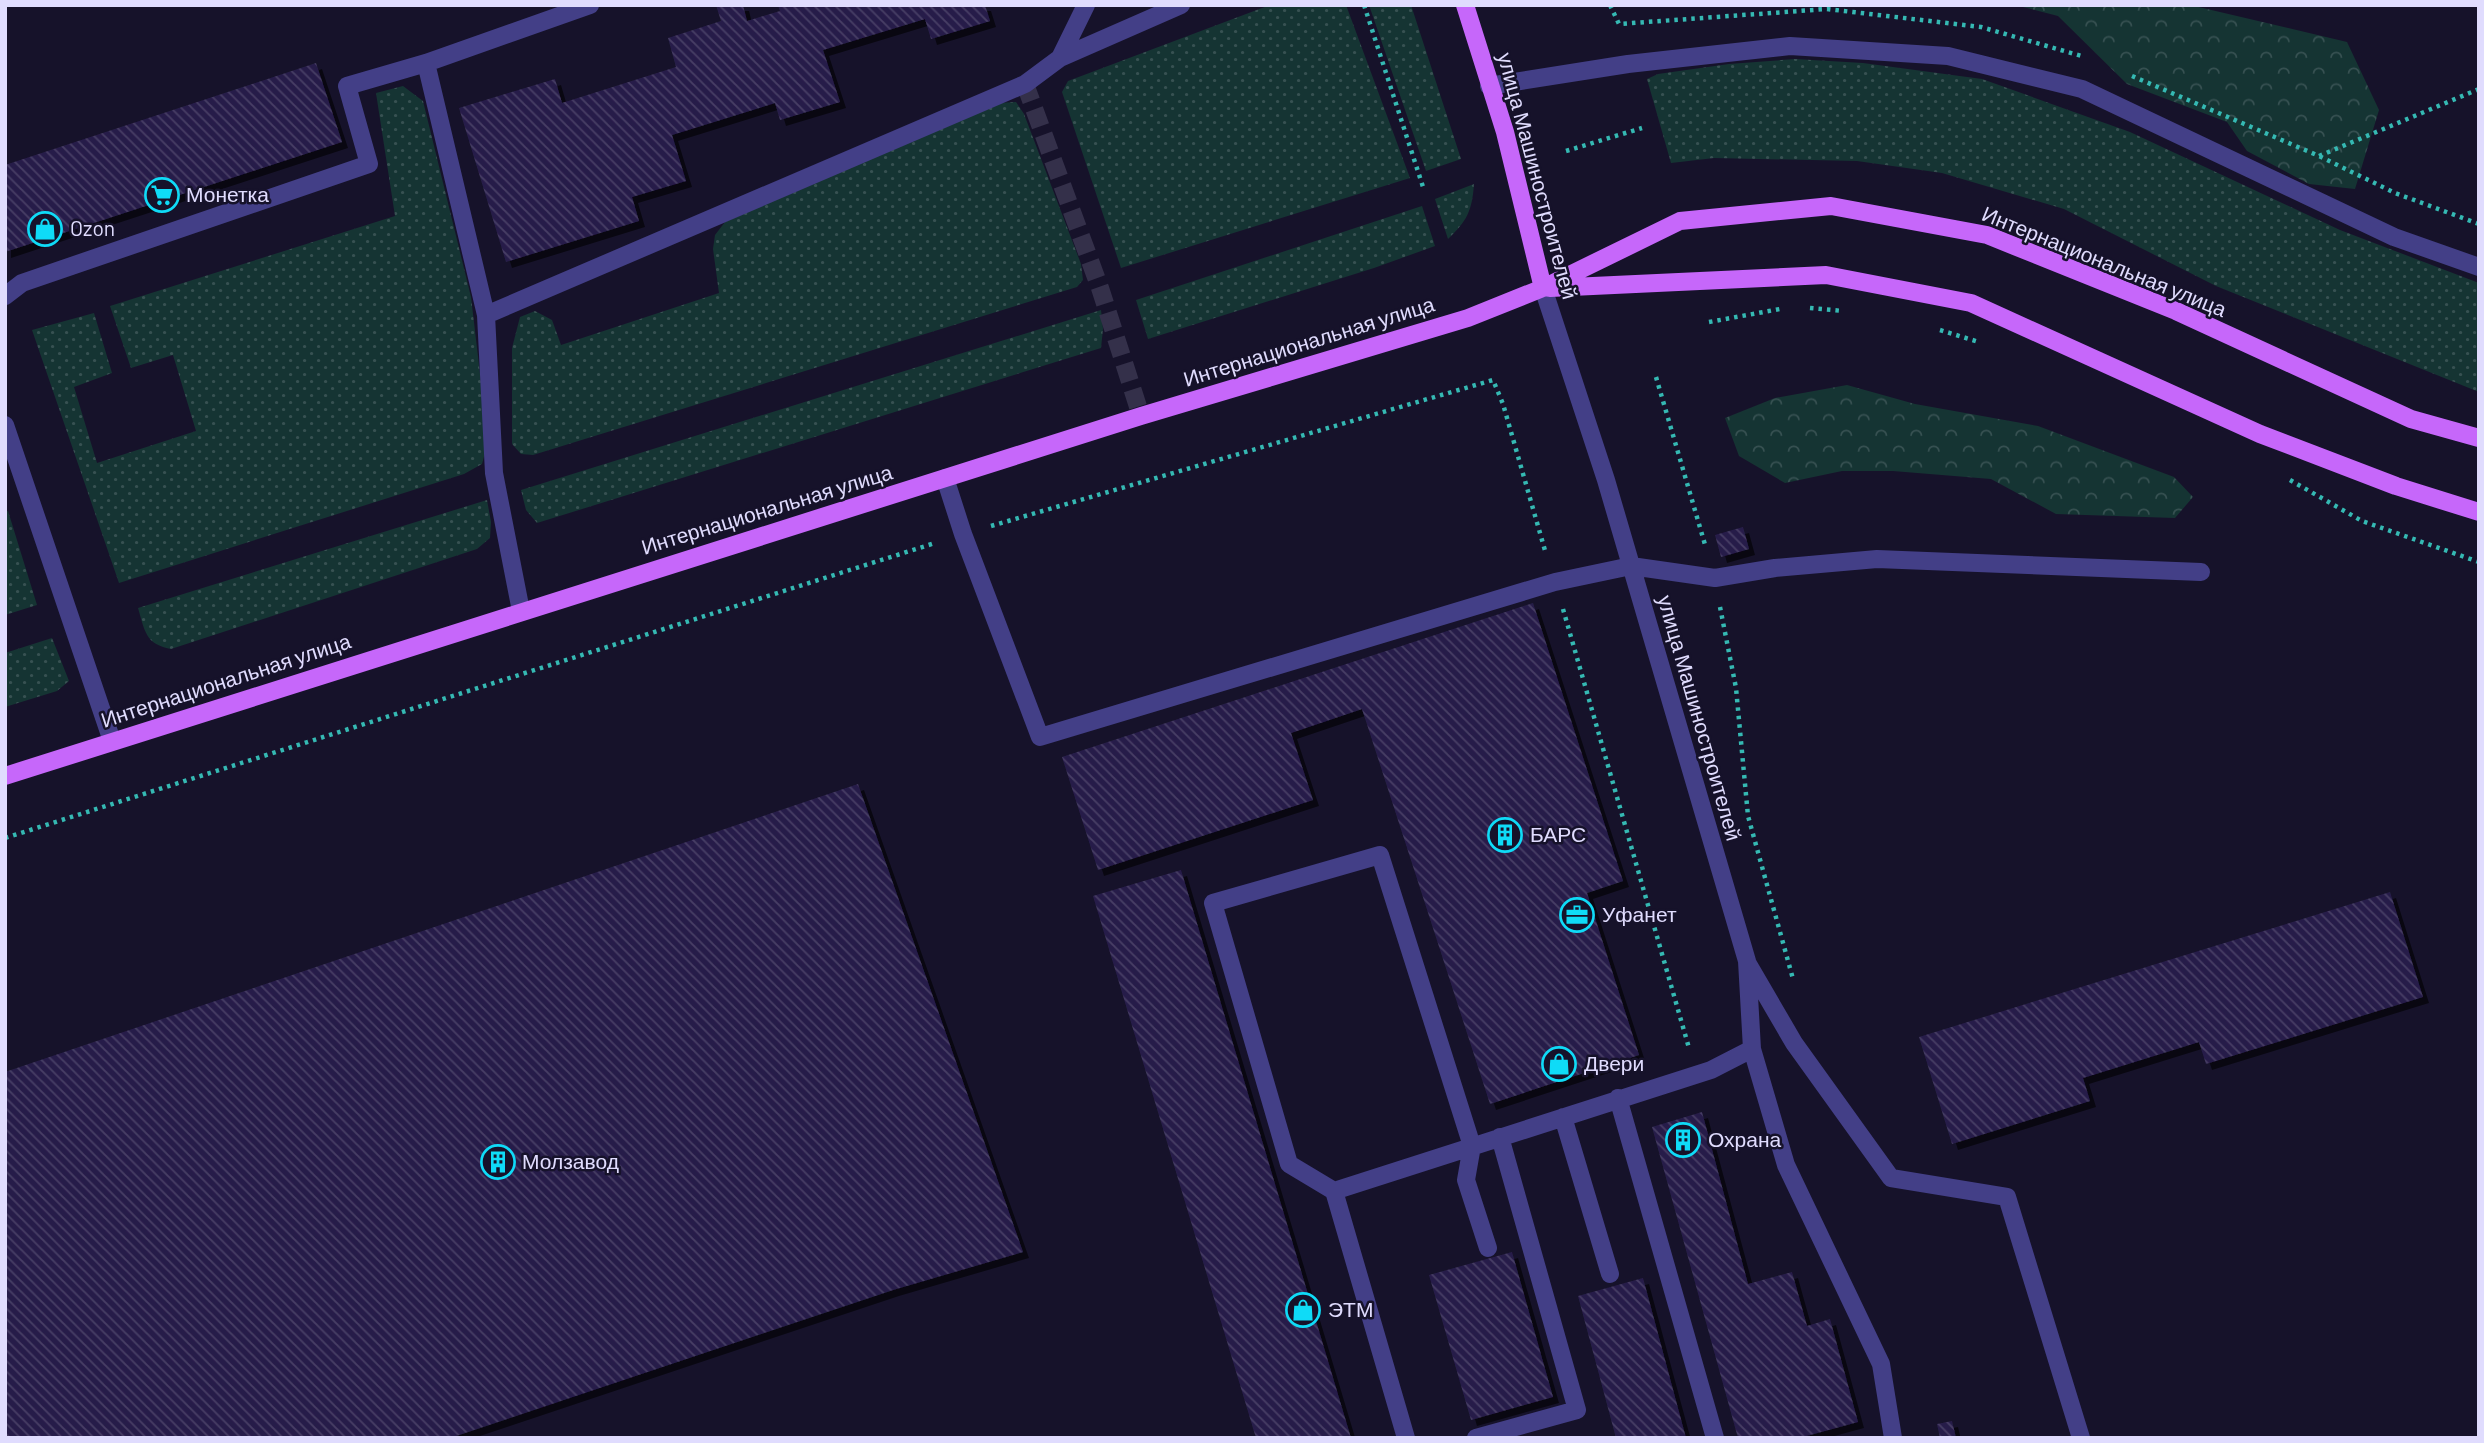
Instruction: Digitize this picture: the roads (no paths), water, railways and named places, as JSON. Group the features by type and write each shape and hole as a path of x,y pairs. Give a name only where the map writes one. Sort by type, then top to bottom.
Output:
{"main road":[{"name":"улица Машиностроителей","path":"1465,5 1505,132 1543,288"},
{"name":"Интернациональная улица","path":"5,776 1141,416 1468,318 1543,288 1680,221 1831,206 1987,236 2176,312 2412,419 2479,438"},
{"name":"Интернациональная улица","path":"1543,288 1826,275 1971,303 2260,434 2396,486 2479,512"}],"street":[{"path":"5,296 22,284 369,164 347,86 426,63 590,5"},
{"path":"1060,58 1086,5"},
{"path":"486,315 1025,84 1060,58 1181,5"},
{"path":"1489,86 1628,64 1790,46 1948,57 2082,89 2394,237 2479,267"},
{"path":"426,63 486,315 494,472 521,611"},
{"name":"улица Машиностроителей","path":"1543,288 1606,480 1746,961 1752,1049 1786,1165 1881,1364 1893,1438"},
{"path":"5,425 112,741"},
{"path":"945,478 963,534 1040,737 1555,582 1631,566 1715,578 1775,568 1878,559 2201,572"},
{"path":"1406,1438 1334,1191 1289,1164 1213,903 1380,855 1472,1146 1466,1180 1488,1248"},
{"path":"1746,961 1794,1043 1891,1178 2007,1197 2081,1438"},
{"path":"1334,1191 1723,1065 1752,1049"},
{"path":"1618,1098 1715,1438"},
{"path":"1563,1117 1610,1274"},
{"path":"1476,1438 1577,1410 1500,1137"}],"tunnel":[{"path":"1025,84 1100,288 1141,416"}],"place":[{"name":"Монетка","path":"162,195"},
{"name":"Ozon","path":"45,229"},
{"name":"БАРС","path":"1505,835"},
{"name":"Уфанет","path":"1577,915"},
{"name":"Двери","path":"1559,1064"},
{"name":"Охрана","path":"1683,1140"},
{"name":"Молзавод","path":"498,1162"},
{"name":"ЭТМ","path":"1303,1310"}]}
